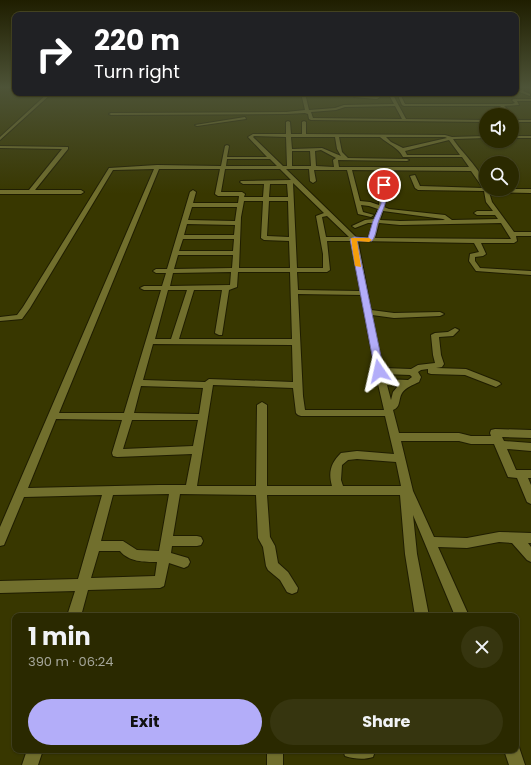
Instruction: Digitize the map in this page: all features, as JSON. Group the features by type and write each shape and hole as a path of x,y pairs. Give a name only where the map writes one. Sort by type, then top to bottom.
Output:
{"street":[{"path":"0,139 18,123"},
{"path":"197,125 212,123"},
{"path":"286,168 289,150 288,123"},
{"path":"304,123 304,136"},
{"path":"260,129 260,135"},
{"path":"461,613 408,491 379,371 354,239 293,182 286,168 272,158 250,137 260,135 304,136 320,133 337,136 479,137"},
{"path":"337,136 338,149 345,159"},
{"path":"382,136 405,155 411,168"},
{"path":"405,155 414,148 453,136"},
{"path":"453,136 454,148 472,169 479,181"},
{"path":"529,137 531,142"},
{"path":"326,147 338,143"},
{"path":"386,149 426,145"},
{"path":"227,146 226,158 218,194 241,199"},
{"path":"0,147 66,148 31,192"},
{"path":"414,148 430,149 421,153 420,155"},
{"path":"312,149 313,181"},
{"path":"289,150 322,149 345,159"},
{"path":"337,168 335,160 405,155 462,156"},
{"path":"226,158 272,158"},
{"path":"0,319 19,317 26,308 111,169 157,167 472,169"},
{"path":"0,542 19,493 53,416 157,167"},
{"path":"144,288 233,287 237,223 245,168"},
{"path":"349,168 360,213 371,215"},
{"path":"413,176 418,188 479,188"},
{"path":"243,182 293,182"},
{"path":"267,182 264,238 293,238"},
{"path":"293,182 291,199 297,385 301,413 389,411 394,406 397,392 409,383 416,380 417,377 413,372"},
{"path":"370,240 373,235 376,221 382,210 384,201 384,185"},
{"path":"519,190 531,191"},
{"path":"0,192 81,192"},
{"path":"193,192 179,237 172,270 117,454 198,450"},
{"path":"323,239 512,242 515,240 512,234 496,213 486,196"},
{"path":"189,205 241,199 291,199"},
{"path":"357,200 370,203 382,210 445,217 450,222"},
{"path":"370,203 384,201"},
{"path":"370,203 371,215 376,221"},
{"path":"477,213 496,213"},
{"path":"156,270 327,270 326,254 319,216 328,214"},
{"path":"355,226 367,221 400,223 503,221"},
{"path":"184,222 237,223"},
{"path":"512,234 531,234"},
{"path":"179,237 236,237"},
{"path":"477,241 483,254 472,255 472,261 478,270 531,273"},
{"path":"175,253 236,253"},
{"path":"174,341 190,288"},
{"path":"219,332 226,288"},
{"path":"294,292 364,292"},
{"path":"368,311 389,316 423,313 440,314"},
{"path":"413,372 418,368 440,364 435,336 450,334 455,330"},
{"path":"150,341 296,342"},
{"path":"379,371 466,372 496,384"},
{"path":"139,383 208,385 209,382 297,385"},
{"path":"382,382 409,383"},
{"path":"191,490 208,385"},
{"path":"262,405 261,491 264,538 269,546 272,566 284,576 292,588"},
{"path":"53,416 203,417"},
{"path":"531,434 495,432 512,474 526,474 531,498"},
{"path":"395,437 458,437 471,440 531,446"},
{"path":"339,491 336,480 337,464 345,456 357,455 400,458"},
{"path":"19,493 108,490 408,491"},
{"path":"75,613 108,490"},
{"path":"0,587 160,582 175,490"},
{"path":"408,491 405,496 411,554 421,613"},
{"path":"431,542 467,543 499,537 526,536 531,556"},
{"path":"166,541 197,541"},
{"path":"94,546 124,546 127,552 137,556 164,557 184,562"},
{"path":"30,765 33,753"},
{"path":"275,753 275,765"},
{"path":"513,753 517,765"}],"slow traffic":[{"path":"359,266 354,239 369,240"}],"route":[{"path":"379,371 354,239 370,240 373,235 376,221 384,204 384,185"}]}
